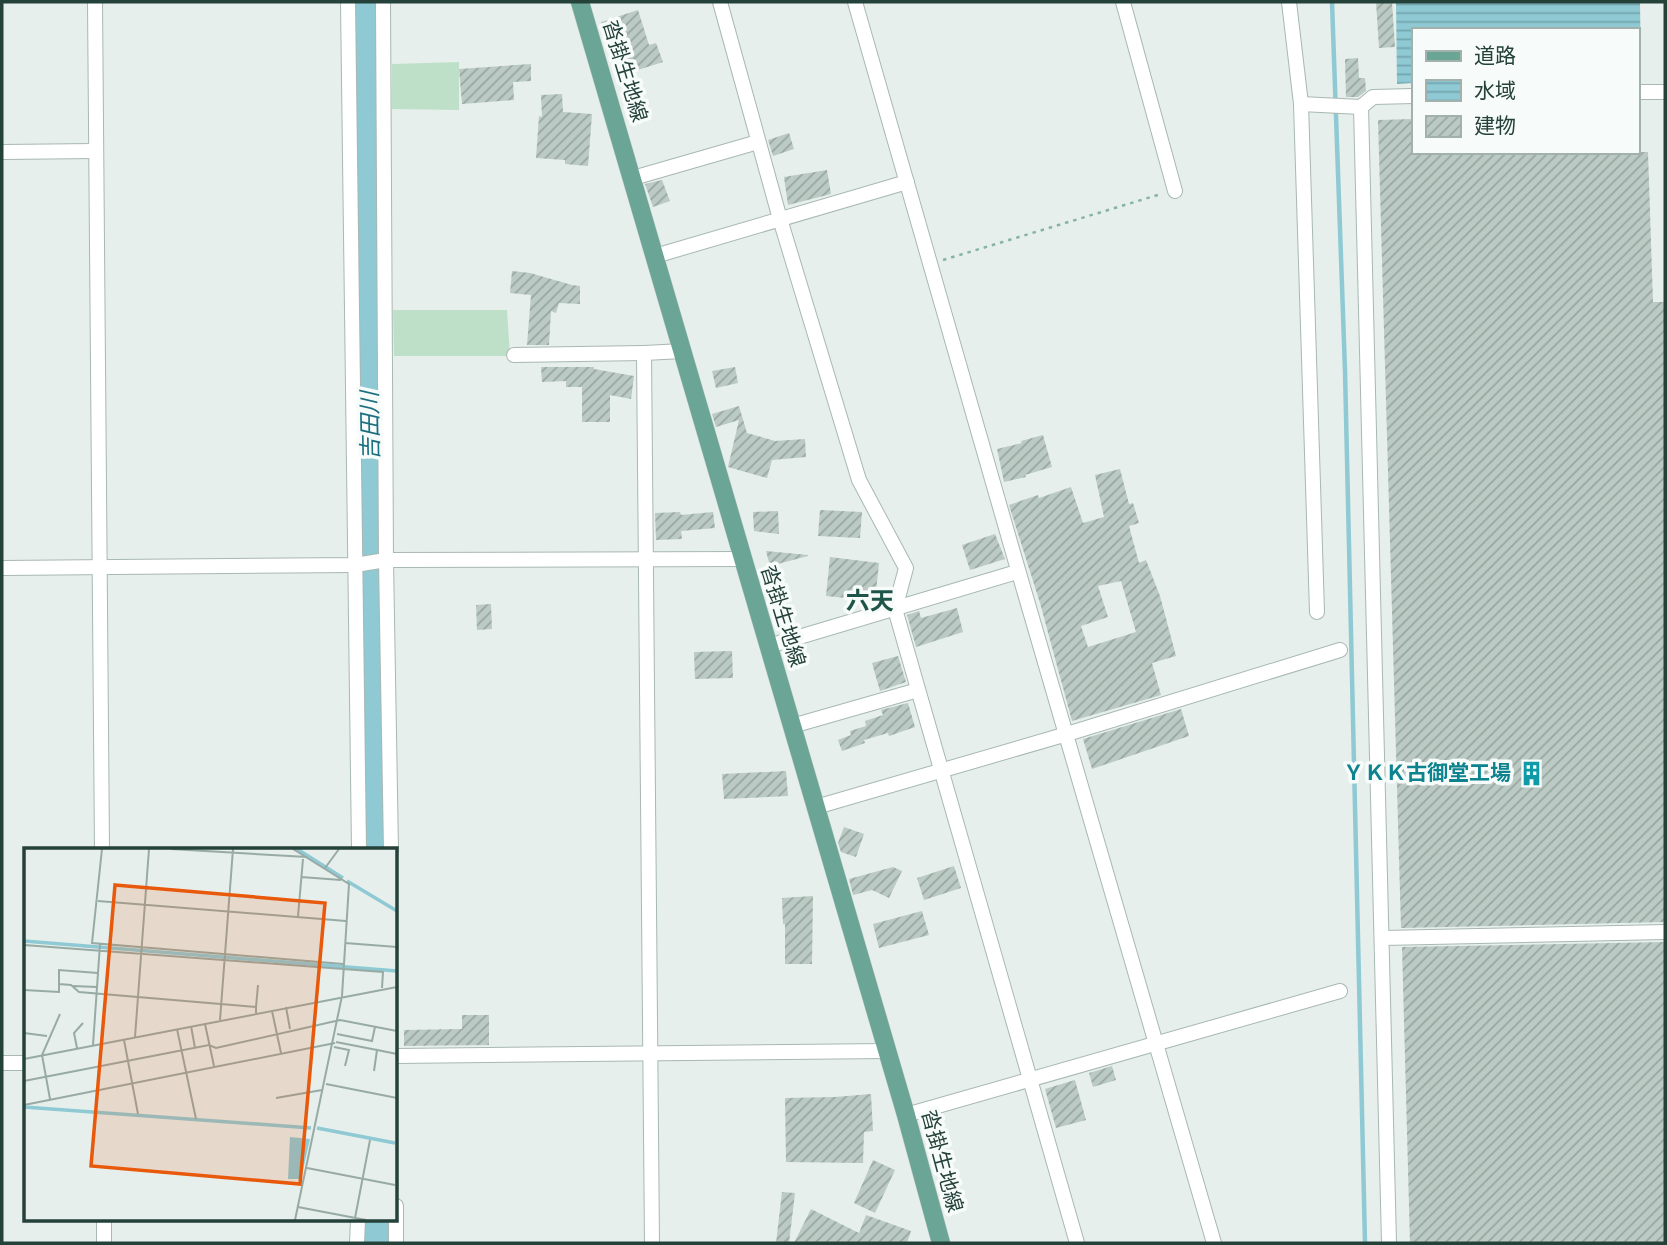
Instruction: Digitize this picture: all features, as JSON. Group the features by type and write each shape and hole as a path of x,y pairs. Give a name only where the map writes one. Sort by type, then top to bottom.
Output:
{"main road":[{"name":"沓掛生地線","path":"580,2 906,1115 941,1243"}],"street":[{"path":"95,2 102,848"},
{"path":"348,2 359,848"},
{"path":"383,2 385,560 391,848"},
{"path":"720,2 780,219 859,480 906,568 895,609 1077,1243"},
{"path":"855,2 1017,572 1067,734 1214,1243"},
{"path":"1123,2 1175,191"},
{"path":"1290,2 1301,104 1317,612"},
{"path":"1639,92 1665,92"},
{"path":"1301,104 1361,107 1373,97 1412,96"},
{"path":"1361,107 1390,1243"},
{"path":"633,178 758,142"},
{"path":"2,152 96,151"},
{"path":"655,256 907,183"},
{"path":"514,355 683,351"},
{"path":"644,353 652,1243"},
{"path":"2,568 355,565 385,560 743,559"},
{"path":"769,646 1017,572"},
{"path":"816,807 1067,734 1340,650"},
{"path":"792,726 918,690"},
{"path":"1382,938 1665,932"},
{"path":"906,1115 1340,991"},
{"path":"397,1056 886,1051"},
{"path":"2,1063 24,1063"},
{"path":"104,1220 104,1243"},
{"path":"357,1243 358,1220"},
{"path":"396,1220 396,1243"}],"path":[{"path":"929,264 1175,191"}],"green space":[{"path":"459,62 459,110 392,109 392,64"},
{"path":"393,310 507,310 510,356 394,356"}],"water":[{"path":"1396,2 1640,2 1641,78 1639,28 1412,28 1412,83 1397,84"}],"building":[{"path":"1376,2 1392,2 1395,47 1379,48"},
{"path":"638,10 649,45 656,43 663,62 619,76 601,22"},
{"path":"1358,58 1359,78 1365,78 1366,91 1358,97 1346,97 1345,59"},
{"path":"531,64 531,81 513,82 514,100 462,104 459,69"},
{"path":"562,94 563,112 592,114 588,166 565,164 565,160 536,158 539,116 542,117 541,95"},
{"name":"ＹＫＫ古御堂工場","path":"1412,119 1412,154 1648,152 1653,302 1665,302 1665,922 1401,928 1378,120"},
{"path":"789,133 794,149 773,156 768,140"},
{"path":"827,170 831,194 788,205 784,177"},
{"path":"662,180 670,201 653,207 645,184"},
{"path":"512,271 580,286 580,304 559,303 556,313 551,311 549,345 527,345 531,295 510,293"},
{"path":"541,367 594,367 634,376 631,399 610,395 610,422 582,422 582,387 566,387 566,381 542,382"},
{"path":"735,367 738,383 716,388 712,371"},
{"path":"739,406 747,433 775,441 805,439 806,457 772,460 767,478 728,467 739,420 716,427 712,414"},
{"path":"1043,435 1052,467 1004,482 997,449"},
{"path":"1120,469 1129,504 1133,503 1139,523 1129,526 1139,563 1146,560 1160,596 1176,656 1152,663 1161,695 1072,721 1040,603 1009,505 1071,487 1083,523 1104,517 1095,475","holes":["1121,581 1136,632 1088,647 1081,626 1108,617 1098,586"]},
{"path":"820,510 862,512 860,538 818,536"},
{"path":"778,511 779,534 754,531 753,512"},
{"path":"680,512 681,515 713,512 715,528 681,531 682,539 656,540 655,513"},
{"path":"995,534 1005,559 970,570 962,545"},
{"path":"766,551 808,555 808,556 770,566"},
{"path":"830,557 879,563 875,601 826,596"},
{"path":"491,604 492,629 477,630 476,605"},
{"path":"957,608 963,632 916,647 907,615 919,611 921,618"},
{"path":"732,651 733,678 695,679 694,652"},
{"path":"898,656 906,682 880,691 872,663"},
{"path":"908,703 915,727 889,736 888,733 864,740 865,743 842,751 838,740 851,735 850,731 866,726 865,721 883,715 881,710"},
{"path":"1181,709 1189,736 1092,769 1083,739"},
{"path":"786,771 788,796 724,799 722,774"},
{"path":"844,827 864,834 856,857 841,852 838,843"},
{"path":"954,866 961,888 924,900 917,878"},
{"path":"893,867 902,871 889,898 872,890 853,895 849,879"},
{"path":"813,896 812,964 785,964 782,898"},
{"path":"922,911 929,935 879,948 873,924"},
{"path":"1665,942 1665,1243 1410,1243 1402,947"},
{"path":"462,1015 489,1015 489,1045 404,1046 404,1030 462,1029"},
{"path":"1112,1066 1116,1080 1093,1087 1089,1073"},
{"path":"1075,1080 1086,1120 1056,1128 1045,1089"},
{"path":"871,1094 873,1131 864,1132 863,1163 786,1162 785,1098"},
{"path":"873,1160 895,1170 875,1213 854,1203"},
{"path":"782,1192 795,1193 789,1243 776,1243"},
{"path":"811,1209 859,1233 866,1215 911,1231 907,1243 794,1243"}],"waterway":[{"name":"吉田川","path":"366,2 374,848"},
{"path":"1332,2 1345,371 1365,1243"},
{"name":"吉田川","path":"377,1220 378,1243"}],"place":[{"name":"ＹＫＫ古御堂工場","path":"1531,773"}],"district":[{"name":"六天","path":"870,601"}]}
